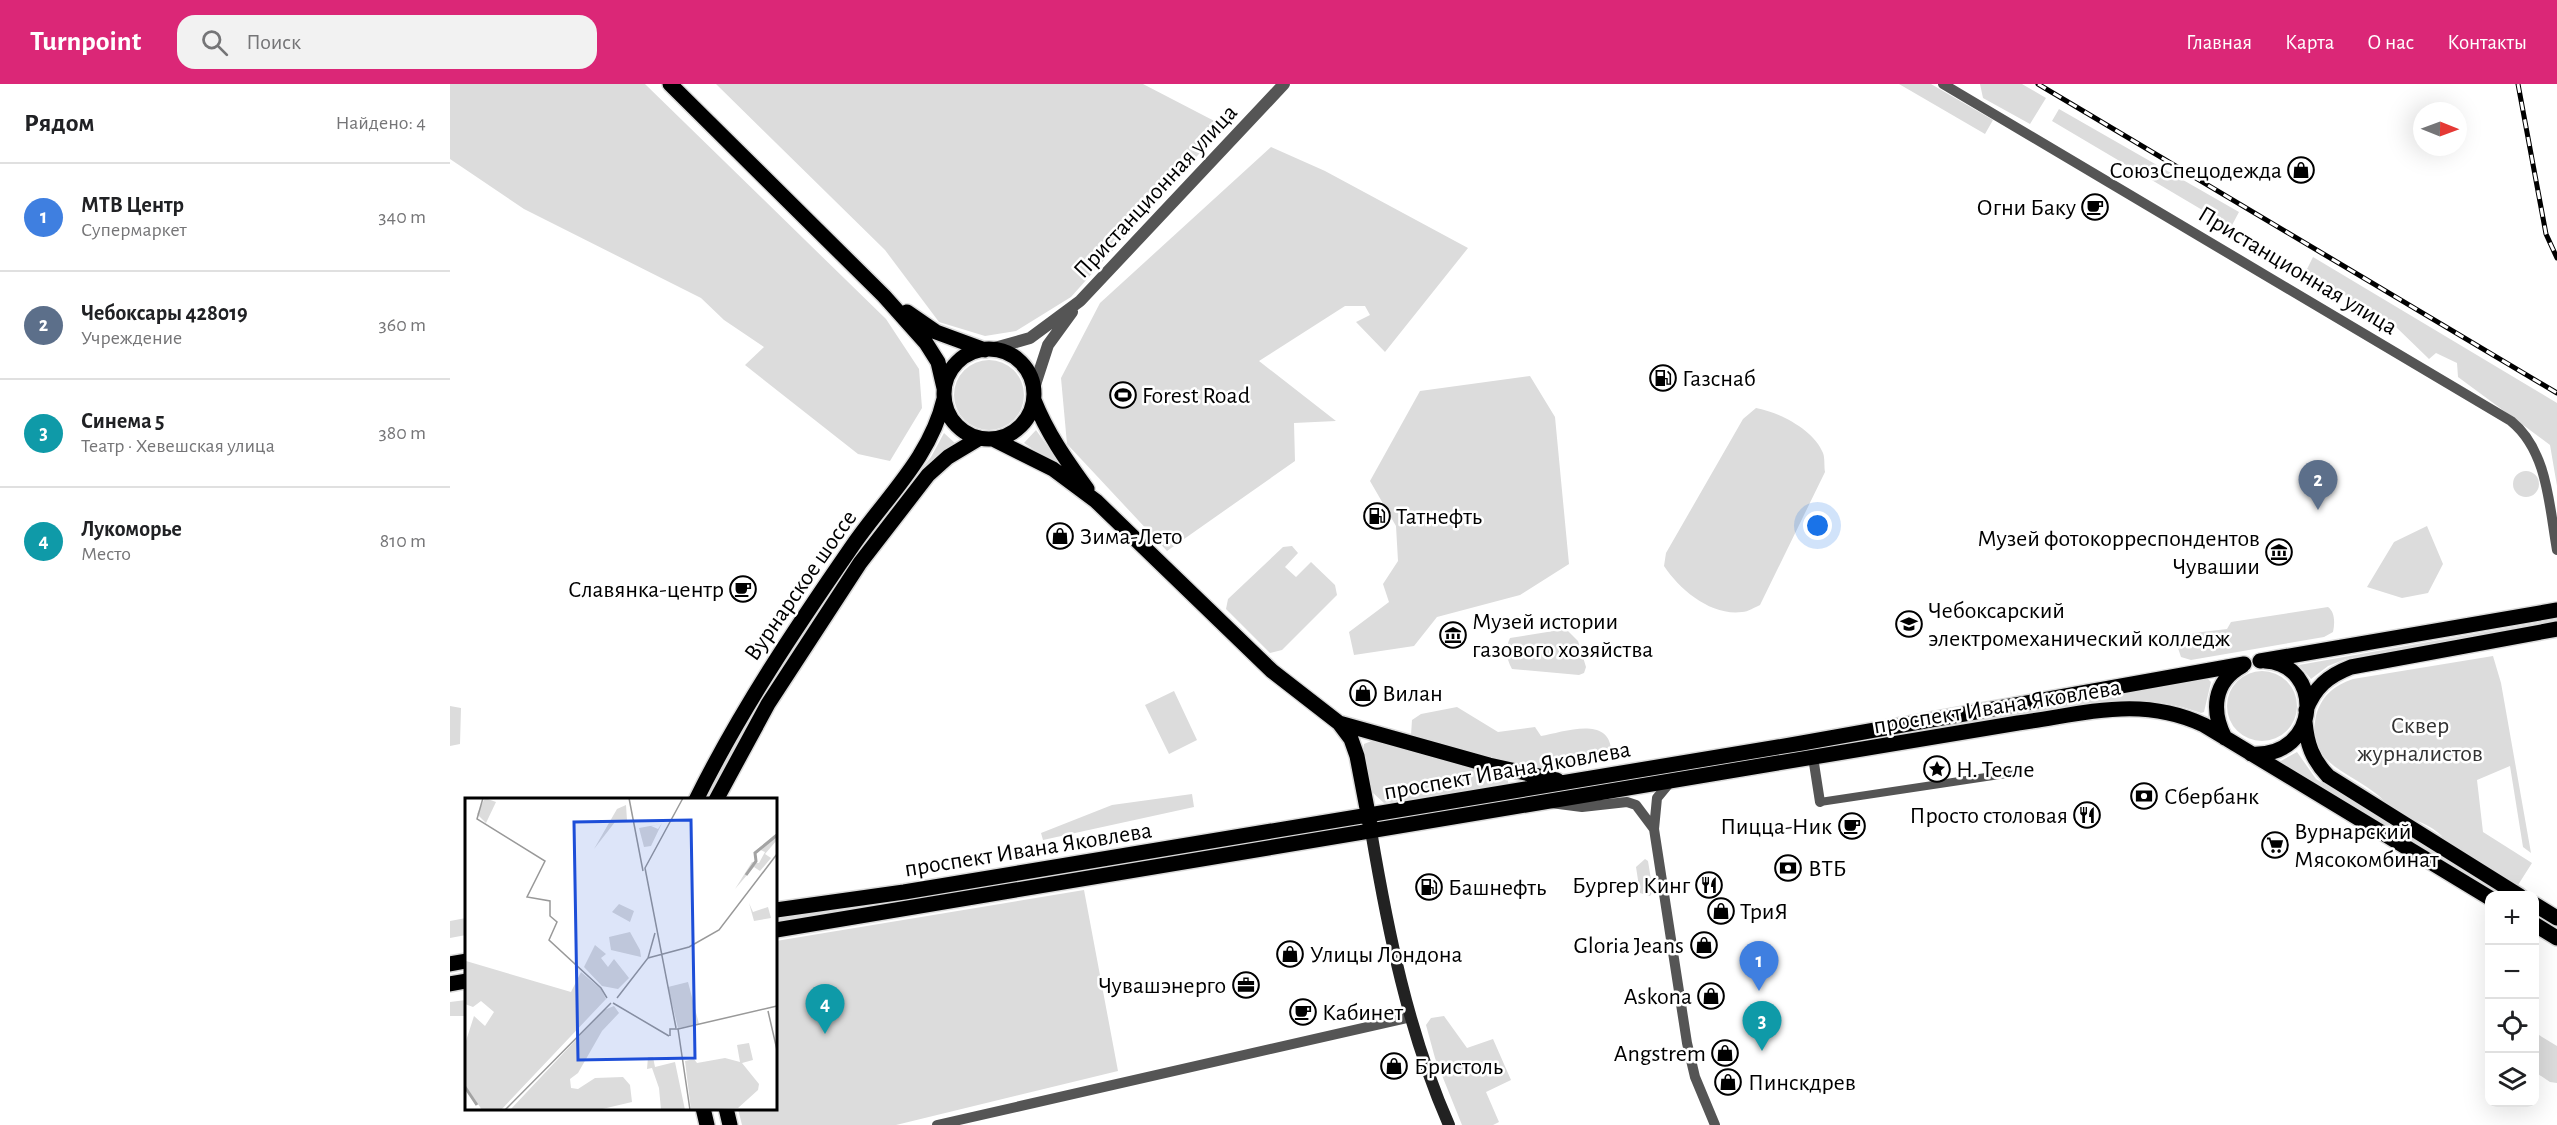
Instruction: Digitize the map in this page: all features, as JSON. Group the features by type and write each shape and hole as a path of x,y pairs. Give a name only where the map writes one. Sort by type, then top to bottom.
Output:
{"main road":[{"path":"670,84 884,296 926,343 938,362 944,394 954,424 965,433 985,439 1053,469 1096,501 1272,671 1339,723 1351,739 1358,756 1383,899 1411,1017 1429,1074 1449,1125"},
{"path":"884,296 936,332 1016,357 1026,366 1043,424 1056,447 1096,501"},
{"path":"944,394 954,365 973,352 988,350"},
{"name":"Вурнарское шоссе","path":"697,798 752,695 840,563 924,452 940,418 944,394"},
{"path":"985,439 1006,436 1024,423 1034,394"},
{"name":"Вурнарское шоссе","path":"717,798 768,704 854,572 928,475 948,457 985,439"},
{"path":"840,563 854,572"},
{"path":"2485,895 2225,738 2217,716 2217,695 2228,676 2244,664 2557,610"},
{"path":"2251,754 2276,752 2295,740 2317,688 2337,672 2351,667 2557,629"},
{"path":"2260,661 2282,665 2299,679 2304,688 2308,748 2328,776 2512,891"},
{"name":"проспект Ивана Яковлева","path":"777,910 904,892 1369,816 1802,743 2244,664"},
{"path":"752,695 768,704"},
{"name":"проспект Ивана Яковлева","path":"777,930 1813,757 2125,708 2142,707 2172,712 2204,725 2225,738"},
{"path":"1339,723 1489,765 1566,782"},
{"path":"2539,907 2557,918"},
{"path":"2539,927 2557,938"},
{"path":"450,964 465,961"},
{"path":"450,984 465,981"},
{"path":"703,1110 707,1125"},
{"path":"726,1110 730,1125"}],"street":[{"name":"Пристанционная улица","path":"1034,394 1048,345 1080,301 1284,84"},
{"name":"Пристанционная улица","path":"1943,84 2511,422 2523,432 2539,460 2557,550"},
{"name":"Пристанционная улица","path":"988,350 1030,338 1080,301"},
{"path":"1813,757 1820,802 2026,771"},
{"path":"1671,781 1657,798 1654,830 1687,1043 1695,1077 1715,1125"},
{"path":"1548,802 1582,807 1627,802 1636,805 1654,830"},
{"path":"937,1125 1411,1017"}],"green space":[{"path":"450,84 645,84 886,319 919,369 922,408 890,461 858,454 745,365 764,347 724,320 701,298 524,209 450,159"},
{"path":"716,84 1143,84 1224,126 1071,297 1016,331 985,336 939,322 885,250"},
{"path":"1899,84 1931,84 1993,120 1985,134"},
{"path":"1980,84 2022,84 2046,98 2030,124 1983,98"},
{"path":"2059,109 2239,212 2231,227 2052,121"},
{"path":"1271,147 1325,171 1468,248 1385,352 1356,322 1370,315 1365,306 1345,306 1259,361 1336,421 1294,423 1295,461 1167,551 1067,444 1061,378 1100,303"},
{"path":"2313,257 2557,403 2557,486 2550,445 2458,377 2457,363 2436,353 2429,359 2395,326 2306,271"},
{"path":"996,360 1009,366 1018,375 1022,381 1024,395 1022,409 1014,420 1003,428 982,430 964,420 956,409 954,388 964,370 975,362"},
{"path":"1530,376 1555,417 1569,564 1520,595 1437,617 1414,646 1354,655 1349,632 1389,602 1383,584 1398,561 1396,526 1370,481 1420,391"},
{"path":"1756,408 1775,413 1795,423 1812,437 1823,453 1825,472 1760,605 1744,612 1730,612 1708,606 1697,600 1664,566 1666,553 1743,419"},
{"path":"1036,430 1065,471 1024,443"},
{"path":"944,433 956,444 851,566 848,565 875,526 931,457"},
{"path":"2526,471 2535,475 2539,484 2535,493 2526,497 2517,493 2513,484 2517,475"},
{"path":"2427,526 2443,564 2428,593 2402,598 2367,587 2394,542"},
{"path":"1292,546 1298,553 1285,567 1296,577 1311,562 1335,585 1337,595 1282,650 1270,653 1226,609 1228,599 1283,547"},
{"path":"2328,607 2333,615 2334,629 2324,637 2191,660 2181,657 2178,648 2180,640 2194,633 2227,629 2231,622"},
{"path":"2557,619 2557,623 2346,659 2328,666 2311,679 2299,665"},
{"path":"1566,629 1578,641 1586,667 1584,673 1579,675 1512,669 1507,654 1510,638"},
{"name":"Сквер журналистов","path":"2493,656 2501,683 2531,853 2523,847 2510,766 2477,780 2483,832 2532,863 2518,885 2448,844 2439,833 2428,826 2396,812 2368,787 2333,765 2318,746 2315,732 2316,716 2321,703 2330,692 2346,681"},
{"path":"2262,671 2275,674 2287,681 2294,693 2297,706 2294,719 2287,731 2275,738 2262,741 2249,738 2237,731 2230,719 2227,706 2230,693 2237,681 2249,674"},
{"path":"2208,679 2211,682 2204,712 2201,713 2161,703 2120,701 1382,824 1382,821"},
{"path":"1174,691 1197,740 1169,754 1145,705"},
{"path":"450,706 461,708 460,744 450,746"},
{"path":"1457,707 1498,732 1535,727 1541,736 1571,730 1593,729 1602,732 1608,739 1611,749 1599,761 1539,770 1415,740 1411,735 1412,720 1421,714"},
{"path":"746,719 750,721 708,798 704,798"},
{"path":"1374,740 1502,775 1508,778 1508,784 1501,788 1384,803 1372,792 1363,751 1364,744"},
{"path":"2297,752 2316,779 2502,891 2492,891 2279,762"},
{"path":"1192,794 1194,807 1043,840 1041,833 1112,805"},
{"path":"1357,823 1357,826 777,922 777,918"},
{"path":"1645,859 1648,861 1653,892 1650,896 1640,893 1636,867"},
{"path":"1084,890 1118,1071 896,1125 742,1125 738,1110 777,1110 777,941"},
{"path":"465,918 465,935 450,938 450,921"},
{"path":"465,1000 465,1016 450,1016 450,1002"},
{"path":"1444,1016 1467,1048 1493,1039 1511,1080 1486,1092 1499,1122 1493,1125 1462,1125 1435,1058 1426,1025 1431,1018"},
{"path":"2539,1035 2557,1046 2557,1083 2550,1082 2539,1075"}],"railway":[{"path":"2038,84 2557,393"},
{"path":"2518,84 2546,234 2557,258"}],"place":[{"name":"СоюзСпецодежда","path":"2301,170"},
{"name":"Огни Баку","path":"2095,207"},
{"name":"Газснаб","path":"1663,378"},
{"name":"Forest Road","path":"1123,395"},
{"name":"Чебоксары 428019","path":"2318,510"},
{"name":"Татнефть","path":"1377,516"},
{"name":"Зима-Лето","path":"1060,536"},
{"name":"Музей фотокорреспондентов Чувашии","path":"2279,552"},
{"name":"Славянка-центр","path":"743,589"},
{"name":"Чебоксарский электромеханический колледж","path":"1909,624"},
{"name":"Музей истории газового хозяйства","path":"1453,635"},
{"name":"Вилан","path":"1363,693"},
{"name":"Н. Тесле","path":"1937,769"},
{"name":"Сбербанк","path":"2144,796"},
{"name":"Просто столовая","path":"2087,815"},
{"name":"Пицца-Ник","path":"1852,826"},
{"name":"Вурнарский Мясокомбинат","path":"2275,845"},
{"name":"ВТБ","path":"1788,868"},
{"name":"Бургер Кинг","path":"1709,885"},
{"name":"Башнефть","path":"1429,887"},
{"name":"ТриЯ","path":"1721,911"},
{"name":"Gloria Jeans","path":"1704,945"},
{"name":"Улицы Лондона","path":"1290,954"},
{"name":"Чувашэнерго","path":"1246,985"},
{"name":"МТВ Центр","path":"1759,991"},
{"name":"Askona","path":"1711,996"},
{"name":"Кабинет","path":"1303,1012"},
{"name":"Лукоморье","path":"825,1034"},
{"name":"Синема 5","path":"1762,1051"},
{"name":"Angstrem","path":"1725,1053"},
{"name":"Бристоль","path":"1394,1066"},
{"name":"Пинскдрев","path":"1728,1082"}]}
